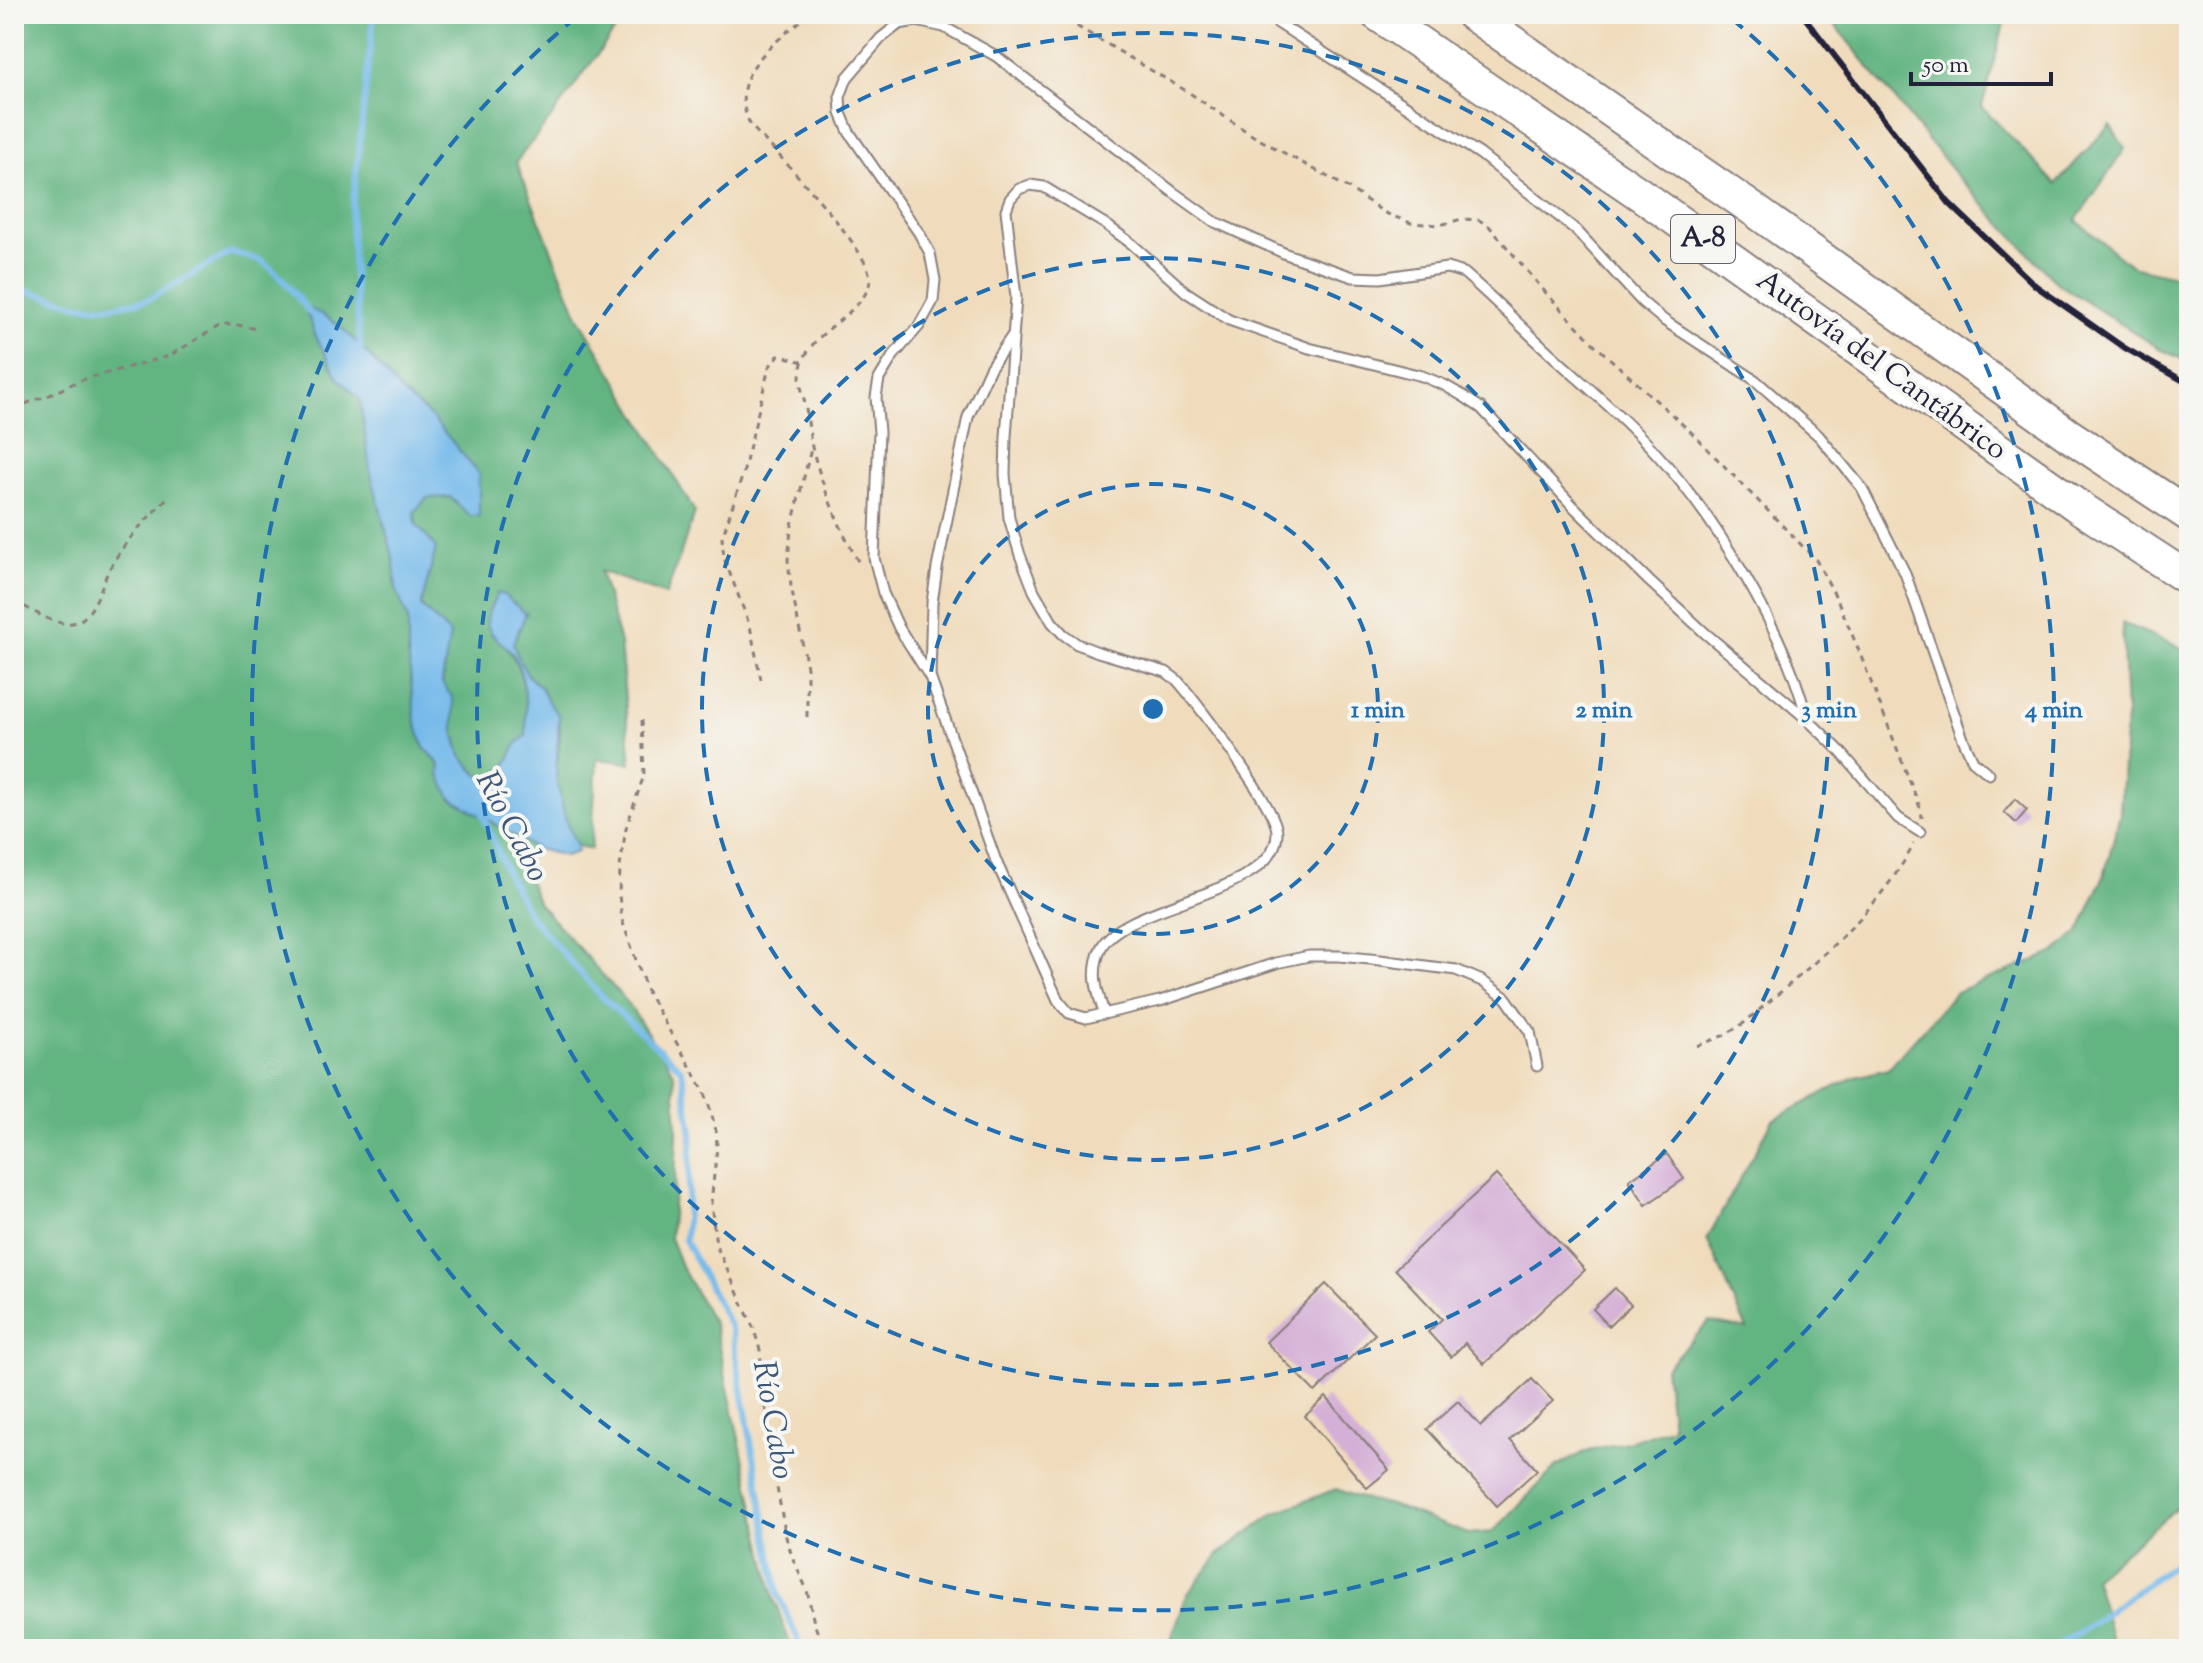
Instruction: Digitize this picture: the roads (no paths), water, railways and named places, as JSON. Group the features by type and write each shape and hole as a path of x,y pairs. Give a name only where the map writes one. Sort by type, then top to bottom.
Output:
{"highway":[{"name":"Autovía del Cantábrico","path":"1377,14 1647,199 2076,505 2189,579"},
{"name":"Autovía del Cantábrico","path":"1472,14 1625,119 2067,434 2189,515"},
{"path":"2067,434 2189,506"}],"lane":[{"path":"1264,14 1480,154 1576,230 1642,302 1665,321 1755,380 1819,436 1862,488 1905,573 1963,739 1973,761 1989,774"},
{"path":"1537,1066 1530,1032 1506,998 1482,981 1456,970 1339,956 1309,956 1276,963 1160,1001 1086,1018 1069,1013 1058,1000 996,861 930,677 899,628 883,593 874,558 879,432 876,397 879,379 893,356 919,326 933,301 935,280 930,253 919,233 849,132 841,113 840,97 847,78 881,38 899,24 916,21 944,27 996,56 1215,222 1286,254 1353,277 1380,278 1447,268 1464,273 1655,451 1697,503 1734,559 1770,623 1801,692 1807,719"},
{"path":"1104,1013 1094,984 1101,948 1111,935 1130,923 1235,880 1268,857 1277,833 1275,819 1260,792 1177,680 1166,672 1077,644 1052,622 1034,591 1020,555 1009,518 1005,474 1015,281 1006,210 1019,189 1030,185 1044,187 1114,231 1186,292 1229,320 1309,348 1422,376 1444,385 1481,408 1649,581 1807,719 1839,750 1898,818 1920,832"},
{"path":"930,677 932,603 937,568 968,417 990,368 1014,333"}],"water":[{"path":"305,308 332,320 345,331 402,393 431,417 479,474 479,516 470,516 450,497 427,498 414,512 416,524 436,548 421,606 450,634 442,683 453,698 454,732 461,756 478,775 490,777 505,767 517,743 526,736 526,715 524,685 518,665 511,652 488,627 488,614 498,593 526,614 513,643 529,677 541,687 559,716 556,777 566,822 577,852 565,856 537,849 451,798 439,775 440,766 424,748 415,719 408,619 396,589 394,561 370,470 360,399 338,378"}],"waterway":[{"path":"361,353 351,219 374,14"},
{"name":"Río Cabo","path":"14,287 78,305 107,307 148,300 231,252 262,261 280,276 310,313"},
{"name":"Río Cabo","path":"482,813 506,871 530,916 599,994 682,1070 692,1133 685,1240 731,1328 778,1594 802,1649"},
{"path":"2050,1649 2079,1633 2189,1553"}],"railway":[{"path":"1802,14 1949,203 2036,286 2123,347 2189,384"}]}
